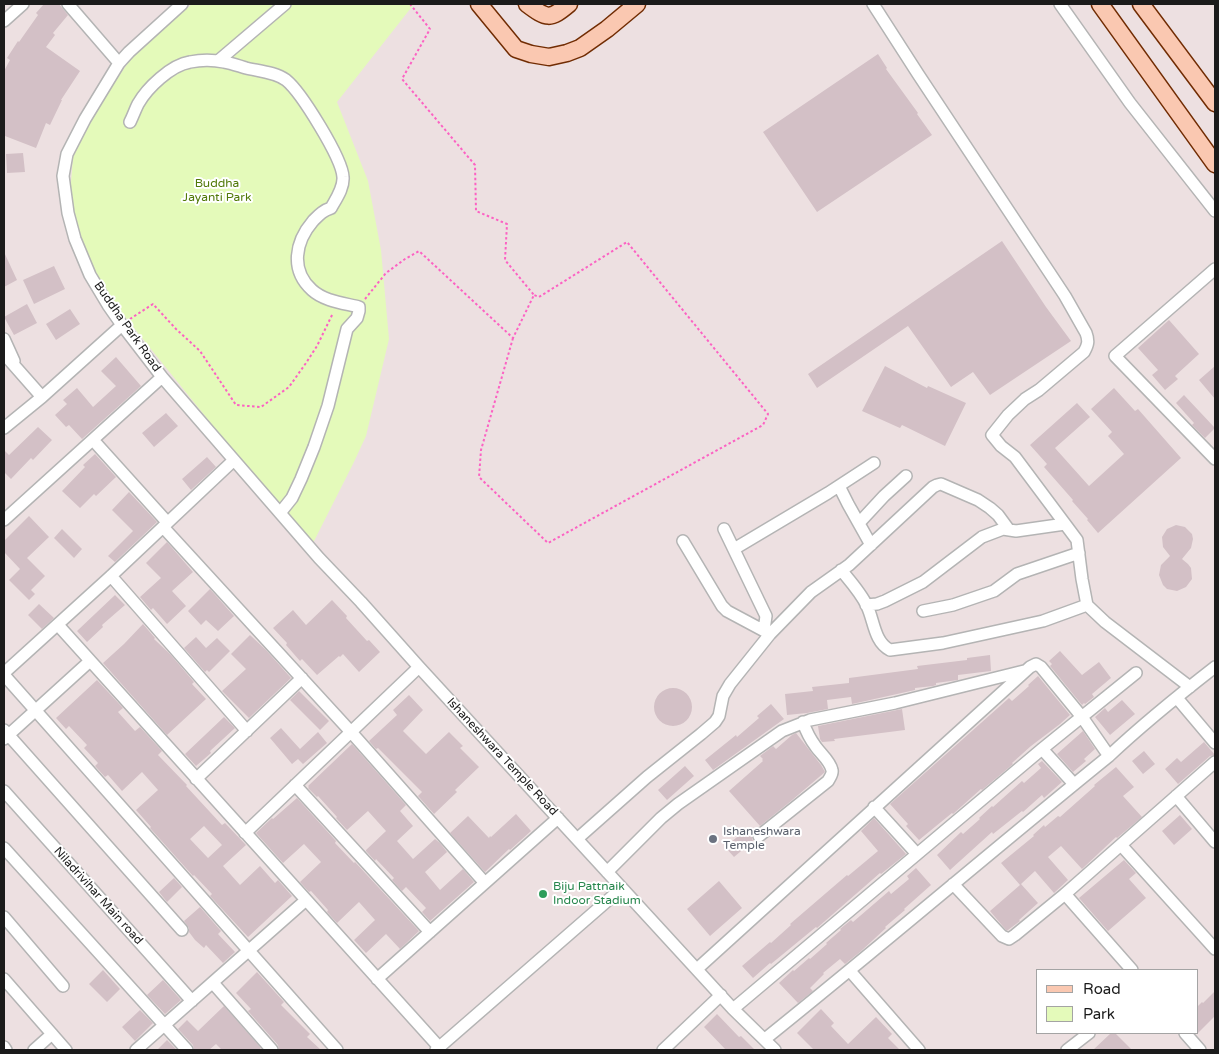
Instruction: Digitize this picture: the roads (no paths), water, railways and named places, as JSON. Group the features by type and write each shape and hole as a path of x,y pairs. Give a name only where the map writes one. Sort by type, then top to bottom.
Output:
{"street":[{"path":"4,21 23,4"},
{"path":"68,4 119,63"},
{"name":"Buddha Park Road","path":"182,4 128,52 119,63 85,119 67,154 63,176 68,213 76,239 90,275 108,305 162,377 234,460"},
{"path":"218,61 286,4"},
{"path":"479,4 516,49 531,54 549,56 567,53 580,48 637,4"},
{"path":"526,4 548,17 557,14 569,4"},
{"path":"873,4 1065,296 1088,340 1088,346 1084,352 1039,390 1025,398 992,435 1001,446 1015,457 1078,540 1087,605 1105,622 1190,687"},
{"path":"1060,4 1130,103 1215,212"},
{"path":"1100,4 1215,164"},
{"path":"1141,4 1215,104"},
{"path":"130,122 139,103 150,89 175,68 189,62 226,62 274,74 285,79 296,90 313,114 340,166 343,177 342,186 331,208 322,212 306,229 297,252 297,264 303,279 311,290 321,297 359,307 359,311 357,318 347,329 328,406 314,447 292,498 280,513"},
{"path":"1215,269 1115,356 1211,446 1215,459"},
{"path":"4,428 42,397 122,325"},
{"path":"4,339 19,372"},
{"path":"4,354 42,397"},
{"path":"4,520 162,377"},
{"path":"93,440 165,525 485,883"},
{"path":"234,460 4,674 336,1050"},
{"name":"Ishaneshwara Temple Road","path":"234,460 319,558 361,602 418,667 733,1009 775,1050"},
{"path":"734,549 874,463"},
{"path":"859,523 906,476"},
{"path":"577,839 647,777 714,722 719,716 723,696 730,684 767,632 811,592 842,570 871,545 937,485 941,484 978,500 998,515 1009,530"},
{"path":"839,486 871,545"},
{"path":"866,605 885,601 923,582 982,538 1003,529 1016,531 1065,524"},
{"path":"724,529 766,616 767,632"},
{"path":"683,541 722,606 727,611 767,632"},
{"path":"923,611 953,605 994,590 1017,574 1079,554"},
{"path":"842,570 866,605 880,641 884,647 890,650 943,643 1043,621 1087,605"},
{"path":"111,576 247,731"},
{"path":"58,625 377,979 437,1049 622,888"},
{"path":"90,661 36,711 5,735 182,930"},
{"path":"697,969 1030,667 1036,664 1041,667 1082,717 1110,756"},
{"path":"246,833 418,667"},
{"path":"765,1040 1110,756 1130,736 1215,667"},
{"path":"607,872 660,818 782,731 803,722 895,703 1026,671"},
{"path":"733,1009 1042,749 1136,673"},
{"path":"196,779 302,678"},
{"path":"1176,698 1215,742"},
{"path":"759,836 831,776 832,771 828,763 814,746 803,722"},
{"path":"1042,749 1074,784"},
{"path":"953,884 1002,936 1009,939 1065,894 1215,762"},
{"path":"295,785 430,932"},
{"name":"Niladrivihar Main road","path":"4,791 192,1001"},
{"path":"1176,796 1215,842"},
{"path":"874,807 917,854"},
{"path":"377,979 558,818"},
{"path":"1121,845 1213,941"},
{"path":"4,848 187,1050"},
{"path":"1065,894 1131,969"},
{"path":"136,1050 306,900"},
{"path":"4,917 63,986"},
{"path":"850,971 919,1050"},
{"path":"4,979 66,1050"},
{"path":"213,983 272,1050"},
{"path":"663,1050 721,996"},
{"path":"34,1050 52,1034"},
{"path":"1068,1050 1088,1034"},
{"path":"1187,1034 1200,1050"}],"place":[{"name":"Ishaneshwara Temple","path":"713,839"},
{"name":"Biju Pattnaik Indoor Stadium","path":"543,894"}],"park label":[{"name":"Buddha Jayanti Park","path":"217,191"}]}
